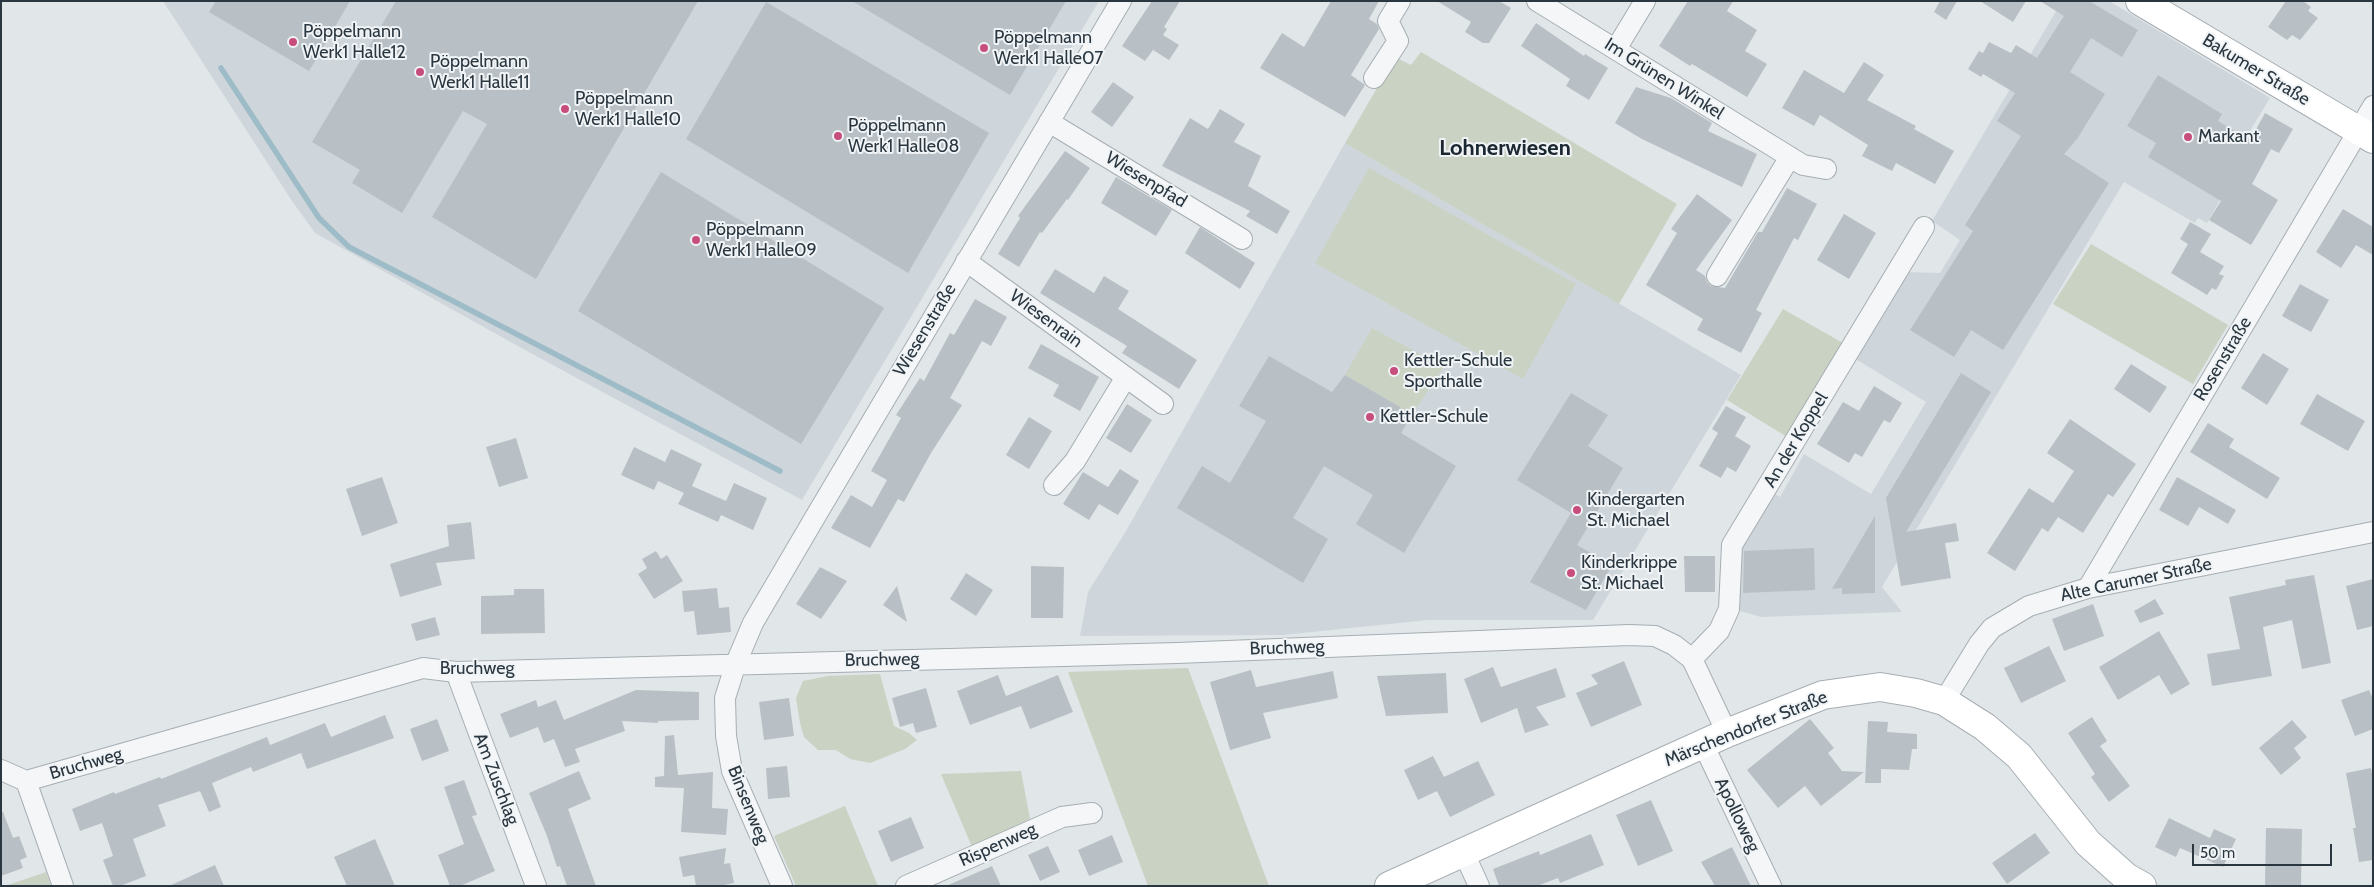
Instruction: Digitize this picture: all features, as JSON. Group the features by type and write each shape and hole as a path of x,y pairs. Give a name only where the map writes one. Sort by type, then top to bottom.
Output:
{"street":[{"name":"Wiesenstraße","path":"736,663 758,615 1121,1"},
{"path":"1374,78 1398,41 1388,21 1400,1"},
{"name":"Im Grünen Winkel","path":"1537,1 1803,165 1826,169"},
{"path":"1616,49 1645,1"},
{"name":"Bakumer Straße","path":"2140,1 2365,135"},
{"name":"Rosenstraße","path":"2088,588 2365,135 2373,106"},
{"name":"Wiesenpfad","path":"1049,122 1242,239"},
{"path":"1717,276 1790,157"},
{"name":"An der Koppel","path":"1692,659 1719,631 1729,609 1732,545 1924,227"},
{"name":"Wiesenrain","path":"966,261 1163,404"},
{"path":"1054,485 1075,461 1126,377"},
{"name":"Alte Carumer Straße","path":"1944,701 1979,644 1992,628 2029,606 2088,588 2373,532"},
{"name":"Bruchweg","path":"1,770 26,781 423,668 456,672 736,663 1177,653 1629,635 1655,636 1674,645 1692,659 1727,733"},
{"name":"Binsenweg","path":"736,663 725,698 726,736 732,772 782,886"},
{"name":"Am Zuschlag","path":"456,672 533,885"},
{"name":"Märschendorfer Straße","path":"1388,886 1727,733 1823,696 1880,687 1916,693 1944,701 1984,726 2019,756 2088,843 2126,877 2142,886"},
{"name":"Apolloweg","path":"1702,744 1771,886"},
{"path":"26,781 63,886"},
{"name":"Rispenweg","path":"906,886 1062,817 1092,813"},
{"path":"1463,851 1479,886"}],"shaded area":[{"path":"163,1 1099,1 802,500 525,350 315,233 292,201"},
{"path":"2062,1 2109,1 2270,98 2227,169 2235,174 2207,223 2198,218 2195,223 2124,182 1882,587 1902,612 1761,617 1740,611 1738,549 1775,494 1780,497 1804,454 1871,494 1926,402 1854,358 1906,272 1940,273 1960,240 1932,221"},
{"name":"Kettler-Schule","path":"1345,143 1741,375 1593,620 1428,620 1283,635 1080,636 1088,592 1126,531"}],"green space":[{"path":"1421,52 1677,204 1619,304 1345,143 1395,57 1411,65"},
{"path":"1369,168 1576,284 1523,379 1315,263"},
{"path":"2091,244 2228,325 2193,384 2053,304"},
{"path":"1783,309 1843,343 1787,437 1727,400"},
{"name":"Kettler-Schule Sporthalle","path":"1372,328 1444,367 1412,414 1345,375"},
{"path":"1188,668 1269,886 1148,886 1068,672"},
{"path":"880,674 894,726 909,733 917,740 905,749 870,763 850,759 836,750 818,750 804,737 796,698 803,681 828,676"},
{"path":"1021,771 1030,819 972,847 941,774"},
{"path":"845,806 878,886 796,886 774,836"},
{"path":"46,872 51,886 5,886"}],"building":[{"name":"Pöppelmann Werk1 Halle12","path":"216,1 350,1 309,71 209,12"},
{"path":"396,1 698,1 536,279 432,217 487,124 463,111 402,213 352,183 360,170 312,142"},
{"name":"Pöppelmann Werk1 Halle07","path":"852,1 1066,1 1010,95"},
{"path":"1152,1 1180,1 1164,27 1167,29 1163,35 1179,45 1169,60 1153,50 1145,61 1122,46"},
{"path":"1331,1 1379,1 1369,19 1377,24 1379,29 1351,75 1365,85 1345,117 1260,68 1282,33 1304,47"},
{"path":"1437,1 1499,1 1511,8 1489,43 1483,43 1465,32 1471,22"},
{"path":"1688,1 1733,1 1727,11 1757,30 1745,51 1767,64 1747,97 1692,64 1690,66 1659,46"},
{"path":"1940,1 1957,1 1946,20 1934,12"},
{"path":"1980,1 2026,1 2013,22"},
{"path":"2040,1 2089,1 2138,30 2122,57 2091,38 2070,72 2105,94 2077,139 2064,154 2109,183 2003,350 1971,330 1954,357 1910,330 1973,231 1965,225 2021,136 1997,121 2015,93 1983,74 1981,77 1968,69 1979,51 1983,53 1989,42 2011,53 2016,45 2037,58 2064,16"},
{"path":"2286,1 2303,1 2311,7 2308,11 2318,18 2300,40 2292,35 2287,40 2268,27"},
{"name":"Pöppelmann Werk1 Halle08","path":"766,2 989,133 908,273 686,139"},
{"path":"1536,23 1584,56 1585,54 1608,68 1589,100 1566,86 1570,79 1521,46"},
{"path":"1864,62 1884,75 1867,100 1916,126 1914,129 1954,151 1935,184 1896,163 1892,171 1862,156 1868,145 1820,115 1814,126 1782,108 1804,70 1844,93"},
{"path":"2158,75 2222,114 2218,121 2250,140 2265,113 2293,129 2279,153 2271,149 2252,184 2278,200 2251,245 2209,220 2221,201 2148,157 2156,143 2127,126"},
{"path":"1113,82 1134,97 1112,127 1091,112"},
{"path":"1636,87 1671,98 1712,123 1708,131 1757,154 1742,187 1642,139 1615,123"},
{"path":"1220,109 1245,124 1234,142 1261,156 1248,186 1290,211 1277,234 1246,216 1250,211 1162,166 1190,118 1208,129"},
{"path":"1065,151 1090,168 1068,200 1042,233 1040,232 1019,267 998,254 1020,218 1018,216"},
{"name":"Pöppelmann Werk1 Halle09","path":"661,172 884,308 801,444 578,311"},
{"path":"1116,177 1172,210 1156,236 1101,203"},
{"path":"1787,188 1817,204 1798,240 1794,238 1756,310 1762,313 1741,353 1697,330 1703,319 1646,285 1677,233 1671,229 1697,194 1732,220 1696,270 1705,276 1711,286 1725,288 1758,232 1762,232"},
{"path":"2343,209 2373,227 2373,255 2356,245 2341,268 2316,252"},
{"path":"1844,214 1876,233 1849,279 1817,260"},
{"path":"2190,222 2211,234 2200,252 2224,266 2219,274 2224,276 2216,290 2212,288 2207,295 2171,273 2188,244 2180,239"},
{"path":"1200,227 1255,263 1240,289 1185,253"},
{"path":"1055,269 1094,293 1104,276 1129,291 1118,309 1197,360 1179,389 1122,353 1127,346 1040,293"},
{"path":"2300,284 2329,300 2311,332 2282,316"},
{"path":"975,299 1007,317 991,346 982,341 950,398 962,405 931,453 904,502 898,499 870,548 831,528 851,495 872,507 887,480 871,471 901,418 896,415 920,378 924,381 950,333 954,335"},
{"path":"1041,344 1099,377 1080,411 1053,396 1059,385 1028,368"},
{"path":"2263,353 2289,369 2267,405 2241,388"},
{"name":"Kettler-Schule","path":"1269,356 1332,392 1345,375 1412,414 1401,433 1456,466 1404,553 1356,524 1373,495 1324,466 1293,518 1328,539 1303,583 1177,508 1202,466 1230,483 1266,421 1239,406"},
{"path":"2131,364 2167,387 2150,413 2114,389"},
{"path":"1961,373 1991,392 1906,532 1956,523 1959,541 1945,543 1951,578 1901,586 1886,498"},
{"path":"1874,386 1902,403 1890,423 1884,420 1862,457 1855,453 1849,463 1817,444 1843,402 1859,411"},
{"name":"Kindergarten St. Michael","path":"1571,393 1608,415 1588,446 1623,468 1577,545 1612,565 1586,610 1530,582 1571,513 1517,480"},
{"path":"2317,394 2365,421 2348,451 2300,424"},
{"path":"1127,404 1152,420 1131,453 1106,438"},
{"path":"1726,406 1746,417 1735,436 1751,446 1736,472 1727,467 1721,478 1699,466 1718,433 1712,429"},
{"path":"1029,417 1052,431 1029,469 1006,455"},
{"path":"2070,419 2136,464 2113,497 2108,494 2083,533 2058,517 2048,532 2042,528 2015,571 1987,553 2029,488 2053,503 2074,471 2047,453"},
{"path":"2208,423 2234,439 2229,447 2280,478 2267,499 2190,452"},
{"path":"516,438 528,478 499,487 486,447"},
{"path":"634,447 665,462 671,449 702,464 692,486 726,501 734,483 767,498 753,530 721,515 718,522 678,504 684,493 658,481 654,490 621,475"},
{"path":"1120,469 1139,481 1118,515 1099,504 1089,520 1063,504 1083,472 1108,487"},
{"path":"382,477 398,523 362,536 346,489"},
{"path":"2177,477 2236,510 2228,524 2199,507 2188,526 2159,510"},
{"path":"1875,516 1875,593 1842,594 1842,588 1832,589"},
{"path":"471,522 475,559 436,563 442,585 400,597 390,564 449,546 447,525"},
{"path":"1814,548 1815,590 1743,593 1744,551"},
{"path":"656,551 661,559 667,555 683,581 654,599 638,574 647,568 642,559"},
{"path":"1684,556 1715,556 1715,592 1685,592"},
{"path":"1031,566 1064,567 1063,618 1031,618"},
{"path":"820,567 847,581 821,619 796,604"},
{"path":"966,573 993,590 976,616 950,599"},
{"path":"2314,575 2331,663 2302,669 2292,620 2263,627 2272,676 2212,686 2207,654 2240,649 2229,597 2286,585 2285,580"},
{"path":"2373,579 2373,626 2357,630 2346,586"},
{"path":"897,586 907,622 883,605"},
{"path":"717,588 719,608 729,607 731,632 697,635 694,611 684,612 682,591"},
{"path":"514,589 544,589 545,633 481,634 481,596 514,595"},
{"path":"2155,599 2164,614 2140,623 2134,611"},
{"path":"2093,604 2104,636 2064,651 2052,619"},
{"path":"435,617 440,635 416,641 411,624"},
{"path":"2159,631 2190,684 2171,695 2159,675 2118,700 2099,667"},
{"path":"2049,646 2066,681 2021,703 2004,668"},
{"path":"1624,661 1642,705 1591,727 1576,693 1598,684 1591,675"},
{"path":"1493,667 1501,687 1556,668 1566,697 1536,707 1549,725 1525,733 1517,708 1481,723 1464,679"},
{"path":"1251,670 1256,687 1333,671 1338,698 1263,713 1271,738 1230,750 1210,682"},
{"path":"1446,673 1448,713 1386,716 1377,676"},
{"path":"998,675 1006,696 1058,675 1073,712 1030,729 1021,706 970,725 957,691"},
{"path":"926,688 937,727 916,733 913,723 900,727 892,698"},
{"path":"636,690 699,692 699,720 658,721 658,723 622,721 625,731 575,749 580,762 565,767 554,739 544,743 538,727 510,738 500,714 536,700 538,707 556,700 564,720"},
{"path":"2369,690 2373,699 2373,729 2355,736 2341,700"},
{"path":"789,698 794,736 764,740 759,702"},
{"path":"385,715 394,738 307,769 301,753 253,772 251,767 212,783 221,807 209,812 200,791 158,805 166,826 133,839 146,876 120,886 113,886 103,860 113,856 102,823 80,831 72,809 114,792 115,794 160,777 161,779 267,737 270,745 325,723 331,737"},
{"path":"2092,717 2107,741 2100,746 2130,786 2109,802 2091,777 2095,774 2068,733"},
{"path":"437,719 449,751 422,761 410,729"},
{"path":"1810,719 1834,748 1828,753 1842,771 1864,772 1821,806 1805,786 1778,808 1747,770"},
{"path":"2292,720 2307,737 2294,748 2301,758 2281,775 2259,748"},
{"path":"1868,721 1888,722 1887,732 1917,734 1917,749 1912,749 1909,770 1881,769 1881,783 1865,783"},
{"path":"674,735 678,775 713,772 712,808 728,809 726,835 681,832 684,788 655,787 655,777 664,776 665,736"},
{"path":"1433,756 1444,777 1478,761 1495,795 1450,817 1437,791 1418,800 1404,770"},
{"path":"787,766 790,797 768,799 766,768"},
{"path":"2371,768 2373,778 2373,860 2359,862 2353,828 2356,828 2346,773"},
{"path":"579,771 591,799 568,809 596,886 567,886 560,866 557,867 547,836 529,793"},
{"path":"464,780 477,815 472,816 495,871 460,886 450,886 438,855 464,844 444,787"},
{"path":"1651,800 1673,851 1638,866 1616,815"},
{"path":"1,812 3,812 13,838 19,836 27,857 20,860 23,868 1,876"},
{"path":"911,817 924,848 891,862 878,831"},
{"path":"2169,818 2210,838 2214,829 2236,839 2223,867 2180,848 2176,857 2155,847"},
{"path":"2266,828 2302,829 2301,886 2265,886"},
{"path":"2035,833 2050,853 2007,884 1992,863"},
{"path":"1591,834 1604,865 1560,883 1558,878 1537,886 1499,886 1493,869 1539,851 1540,855"},
{"path":"1112,835 1123,862 1089,876 1078,850"},
{"path":"375,839 395,886 347,886 334,857"},
{"path":"1048,846 1060,872 1040,881 1028,855"},
{"path":"1732,847 1751,886 1715,886 1701,862"},
{"path":"726,848 724,864 730,863 734,883 719,886 696,886 694,875 683,877 679,857"},
{"path":"215,865 224,886 169,886"},
{"path":"992,866 1001,886 946,886"}],"waterway":[{"path":"221,68 319,218 349,247 780,471"}],"place":[{"name":"Pöppelmann Werk1 Halle12","path":"293,42"},
{"name":"Pöppelmann Werk1 Halle07","path":"984,48"},
{"name":"Pöppelmann Werk1 Halle11","path":"420,72"},
{"name":"Pöppelmann Werk1 Halle10","path":"565,109"},
{"name":"Pöppelmann Werk1 Halle08","path":"838,136"},
{"name":"Markant","path":"2188,137"},
{"name":"Pöppelmann Werk1 Halle09","path":"696,240"},
{"name":"Kettler-Schule Sporthalle","path":"1394,371"},
{"name":"Kettler-Schule","path":"1370,417"},
{"name":"Kindergarten St. Michael","path":"1577,510"},
{"name":"Kinderkrippe St. Michael","path":"1571,573"}],"district":[{"name":"Lohnerwiesen","path":"1505,149"}]}
